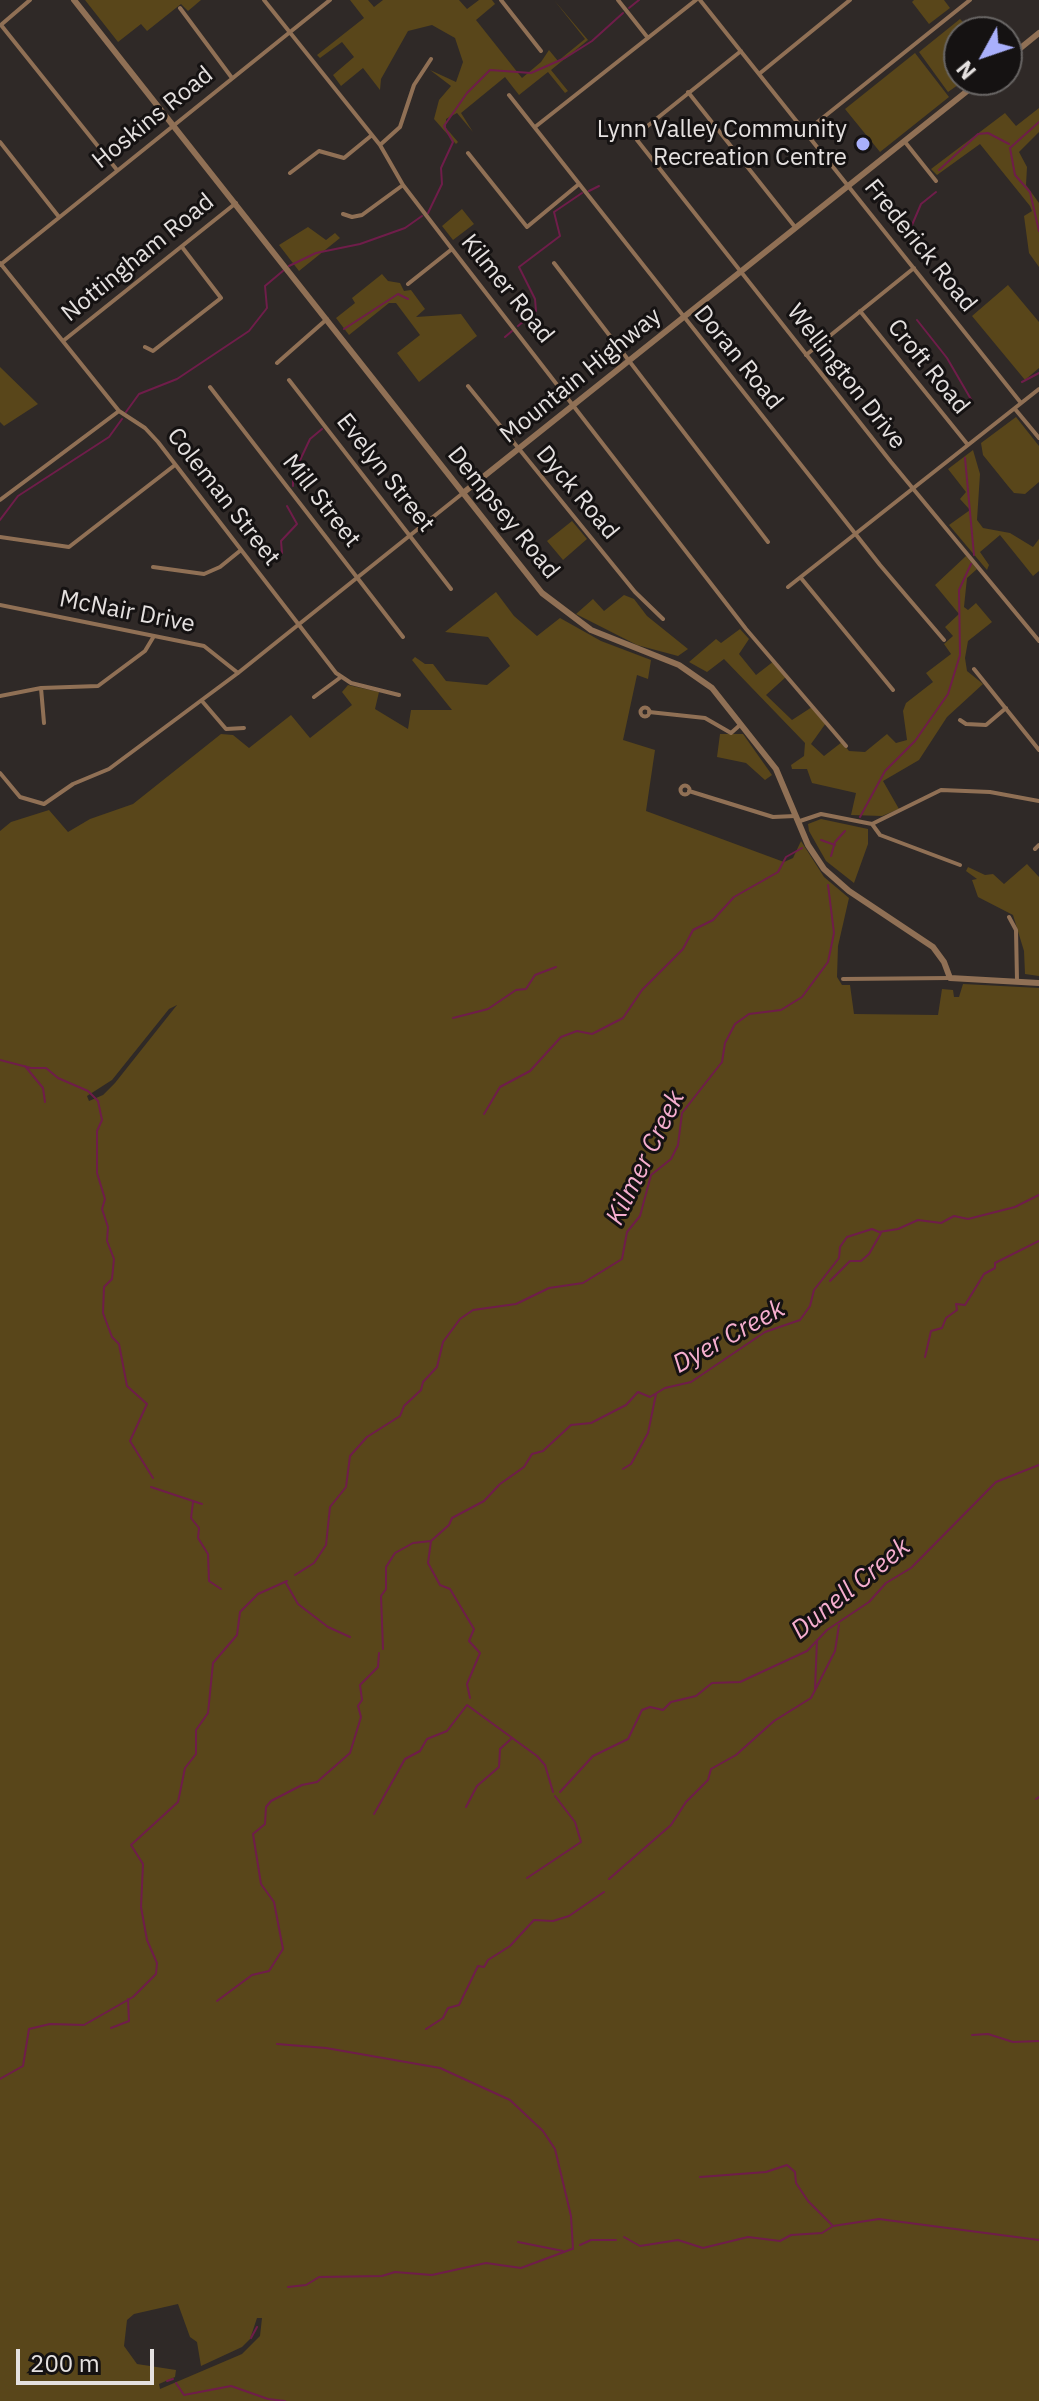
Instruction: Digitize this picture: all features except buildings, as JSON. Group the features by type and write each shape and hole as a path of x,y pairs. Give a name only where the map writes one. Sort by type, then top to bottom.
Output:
{"street":[{"path":"30,0 1,25 117,170"},
{"name":"Dempsey Road","path":"74,0 295,276 532,581 564,611 602,635 686,669 712,688 776,769 814,855 830,876 933,947 944,962 950,978"},
{"name":"Kilmer Road","path":"264,0 380,145 403,185 746,629 846,746"},
{"name":"Hoskins Road","path":"0,264 330,0"},
{"path":"501,0 541,51"},
{"path":"618,0 648,38"},
{"path":"535,127 698,0"},
{"name":"Frederick Road","path":"698,0 1021,403"},
{"path":"759,74 850,0"},
{"path":"805,132 970,0"},
{"path":"180,8 232,78"},
{"path":"1023,46 1039,33"},
{"path":"741,51 688,92 795,227"},
{"path":"380,145 400,127 414,85 431,59"},
{"name":"Wellington Drive","path":"688,92 636,136 639,144 913,490 1039,641"},
{"name":"Doran Road","path":"509,95 682,317 944,640"},
{"name":"Mountain Highway","path":"0,773 20,797 44,804 76,782 109,769 299,625 961,96"},
{"path":"290,173 319,151 344,158 372,135"},
{"path":"904,141 936,181"},
{"path":"0,142 59,217"},
{"path":"468,153 527,227 579,184"},
{"path":"343,214 352,217 362,215 403,185"},
{"name":"Nottingham Road","path":"63,341 236,203"},
{"path":"145,347 153,351 221,298 182,246"},
{"path":"408,284 452,249"},
{"path":"554,263 768,542"},
{"name":"Coleman Street","path":"0,264 119,411 145,428 341,677"},
{"path":"806,355 914,268"},
{"name":"Croft Road","path":"860,311 968,445"},
{"path":"277,363 327,319"},
{"name":"Evelyn Street","path":"289,380 451,589"},
{"name":"Dyck Road","path":"468,386 635,592 663,619"},
{"name":"Mill Street","path":"210,387 403,637"},
{"path":"788,587 1039,389"},
{"path":"1014,408 1039,438"},
{"path":"0,500 119,411"},
{"path":"0,537 69,547 175,465"},
{"path":"153,567 204,574 220,567 241,550"},
{"path":"801,578 893,690"},
{"name":"McNair Drive","path":"0,605 204,646 238,673"},
{"path":"0,696 41,688 85,689 105,682 145,651 154,636"},
{"path":"974,669 1039,750"},
{"path":"314,697 341,677 399,695"},
{"path":"41,688 44,723"},
{"path":"202,701 226,729 244,728"},
{"path":"960,720 976,726 986,725 1006,708"},
{"path":"649,712 705,718 731,733 742,724"},
{"path":"689,791 773,817 798,818 821,814 872,824 941,790 990,792 1039,801"},
{"path":"872,824 880,835 960,865"},
{"path":"1009,917 1016,930 1017,980"},
{"path":"843,979 950,978 1039,983"}],"shaded area":[{"path":"85,0 201,0 188,11 181,4 147,31 141,24 118,42"},
{"path":"350,0 368,0 374,7 383,0 459,0 467,9 479,0 492,0 495,4 476,20 522,78 541,62 549,50 558,61 585,39 554,0 588,40 551,70 568,91 565,93 548,72 519,95 505,77 461,113 473,132 457,113 446,119 446,128 458,142 456,144 434,119 439,100 451,86 430,70 456,82 463,62 455,38 432,25 408,31 381,79 380,90 363,68 341,86 333,75 354,57 342,42 320,58 317,55 364,18"},
{"path":"944,0 950,8 929,24 912,2"},
{"path":"943,33 943,85 919,52"},
{"path":"915,53 943,89 943,96 949,97 880,152 845,109"},
{"path":"1039,108 1039,132 1019,152 1027,167 1026,185 1039,203 1039,267 1029,253 1024,216 1032,211 1030,206 980,144 937,175 931,169 1005,113 1016,126"},
{"path":"462,209 474,224 453,240 442,226"},
{"path":"308,227 326,240 335,233 340,238 299,271 279,245"},
{"path":"382,274 388,281 400,283 404,291 411,290 425,309 416,317 461,314 477,336 419,382 397,353 420,335 396,303 389,303 349,335 336,318 355,303 352,298"},
{"path":"1008,285 1039,322 1039,368 1025,380 972,316"},
{"path":"0,367 38,404 4,426 0,422"},
{"path":"1016,417 1039,446 1039,482 1025,494 1014,493 983,455 981,443"},
{"path":"973,450 980,474 977,520 983,528 1010,533 1033,547 1039,539 1039,571 1033,576 1000,535 980,552 989,565 987,570 949,525 970,510 960,499 966,492 948,469"},
{"path":"572,521 587,539 563,560 547,541"},
{"path":"966,556 977,569 967,578 964,607 968,610 976,603 992,622 968,641 965,658 967,671 983,684 947,717 919,760 883,781 899,809 882,816 851,815 856,793 812,783 807,769 792,769 791,765 804,756 805,743 724,659 707,672 689,662 716,639 721,643 740,629 749,639 739,654 756,675 774,661 787,676 766,695 792,720 812,707 826,723 811,744 824,756 842,742 849,751 865,752 887,734 896,743 907,740 903,711 906,703 933,682 926,673 951,654 944,644 953,636 945,627 959,614 935,585"},
{"path":"496,592 514,616 537,636 560,618 601,641 651,660 648,679 637,675 623,740 655,750 646,811 784,862 793,858 801,841 824,877 849,898 838,946 837,977 842,985 850,985 854,1014 938,1015 942,989 953,990 954,997 959,997 963,984 1039,988 1039,2401 0,2401 0,831 11,822 49,810 68,832 90,819 133,804 221,734 233,735 249,748 291,715 310,738 352,705 342,692 348,685 379,692 375,709 408,729 411,710 452,710 412,660 415,657 425,664 433,664 446,681 487,685 510,666 488,637 445,632","holes":["177,1005 115,1083 103,1095 89,1101 87,1096 112,1080 169,1009","178,2304 190,2337 197,2342 201,2366 242,2347 250,2339 257,2318 262,2318 260,2336 242,2354 160,2389 159,2384 175,2377 176,2370 137,2364 124,2346 127,2320 134,2314"]},
{"path":"624,595 634,599 647,616 688,649 678,656 637,645 576,614 593,599 604,611"},
{"path":"720,734 743,734 772,775 765,780 746,763 717,757"},
{"path":"821,819 868,829 868,844 854,883 826,861 809,831 808,824"},
{"path":"1027,864 1039,877 1039,976 1025,974 1024,951 1013,915 978,897 972,880 977,879 966,871 968,867 985,875 993,874 1004,884"}],"waterway":[{"path":"629,8 639,0"},
{"path":"428,213 442,184 441,168 453,142 444,126 467,93 490,70 531,73 565,58 592,41 623,13"},
{"path":"1039,122 1010,148 1015,175 1030,192 1039,231"},
{"name":"Kilmer Creek","path":"939,170 978,134 988,133 1009,144"},
{"path":"589,191 599,186"},
{"name":"Kilmer Creek","path":"912,225 921,204 936,192"},
{"path":"518,326 536,311 535,299 519,267 560,236 554,212 582,193"},
{"path":"289,266 316,253 360,244 405,228 422,216"},
{"path":"126,412 139,394 177,379 249,331 267,308 265,286 284,270"},
{"path":"344,329 398,294 408,299"},
{"name":"Kilmer Creek","path":"917,320 947,358 972,401"},
{"path":"505,337 512,331"},
{"path":"1022,382 1039,373"},
{"path":"0,520 18,496 109,437 122,419"},
{"path":"293,486 293,475 310,439 322,429"},
{"name":"Kilmer Creek","path":"965,458 974,555"},
{"path":"266,566 282,553 281,541 297,524 287,506"},
{"name":"Kilmer Creek","path":"860,817 885,771 915,741 948,694 960,655 959,590 971,564"},
{"name":"Kilmer Creek","path":"831,856 835,842 845,831"},
{"path":"821,840 835,845"},
{"path":"484,1114 500,1087 530,1071 561,1037 577,1031 592,1034 623,1018 642,990 683,949 693,930 713,920 734,897 778,872 786,857 802,848"},
{"name":"Kilmer Creek","path":"295,1575 314,1563 326,1545 330,1507 346,1487 350,1456 367,1437 400,1416 404,1406 421,1390 423,1382 437,1367 443,1342 460,1319 473,1310 516,1304 549,1288 583,1283 622,1259 627,1232 640,1216 651,1175 671,1159 678,1145 682,1113 722,1062 725,1043 735,1024 749,1014 781,1010 802,997 828,962 834,933 828,885"},
{"path":"453,1018 488,1009 516,990 526,989 535,975 556,967"},
{"path":"0,1060 31,1068 46,1068 58,1078 88,1091 98,1101 102,1120 97,1131 97,1173 105,1199 102,1209 108,1227 107,1241 114,1259 112,1279 104,1287 103,1313 112,1337 119,1344 127,1386 147,1404 130,1441 153,1478"},
{"path":"25,1066 43,1088 45,1102"},
{"name":"Dyer Creek","path":"383,1649 381,1596 386,1589 386,1567 395,1553 413,1543 431,1541 449,1525 452,1518 484,1501 500,1484 524,1467 532,1454 543,1451 571,1425 591,1423 626,1405 638,1392 650,1397 665,1388 691,1382 765,1332 800,1320 810,1306 814,1290 839,1258 840,1247 847,1237 872,1229 879,1232 898,1229 918,1220 941,1223 954,1216 968,1219 1015,1207 1039,1195"},
{"path":"830,1281 850,1261 861,1261 869,1254 881,1233"},
{"path":"925,1357 931,1331 942,1328 946,1318 957,1310 956,1304 965,1305 984,1274 995,1268 995,1263 1039,1241"},
{"path":"623,1469 631,1464 648,1433 656,1394"},
{"name":"Dunell Creek","path":"560,1792 593,1756 628,1739 642,1710 650,1707 663,1710 671,1702 696,1696 712,1683 740,1682 807,1651 827,1630 869,1602 886,1583 911,1568 996,1482 1039,1465"},
{"path":"151,1487 202,1504"},
{"path":"193,1502 191,1518 199,1528 198,1538 208,1554 209,1581 221,1589"},
{"path":"431,1541 428,1563 440,1585 450,1589 474,1629 469,1641 480,1653 467,1684 470,1698"},
{"name":"Kilmer Creek","path":"0,2079 23,2066 29,2029 50,2024 84,2025 133,1997 156,1974 157,1963 147,1940 141,1907 143,1864 131,1845 178,1802 185,1768 196,1754 196,1730 208,1713 213,1663 237,1635 240,1612 258,1594 287,1581"},
{"path":"286,1583 298,1604 328,1627 350,1637"},
{"path":"609,1879 671,1825 686,1802 708,1780 711,1769 736,1755 774,1721 811,1698 835,1651 839,1625"},
{"path":"815,1689 817,1640"},
{"path":"217,2001 252,1975 269,1971 283,1949 274,1902 261,1884 253,1834 265,1824 266,1807 271,1801 302,1785 317,1782 350,1753 361,1717 358,1706 362,1700 360,1685 378,1667 379,1653"},
{"path":"374,1814 405,1759 420,1751 427,1739 447,1731 467,1705 537,1756 545,1765 553,1792"},
{"path":"466,1807 477,1786 499,1767 500,1749 512,1738"},
{"path":"527,1878 581,1842 575,1822 555,1796"},
{"path":"426,2029 443,2018 448,2008 459,2005 478,1966 484,1967 488,1960 510,1946 534,1920 553,1921 569,1916 604,1892"},
{"path":"111,2028 129,2021 128,1999"},
{"path":"972,2035 988,2034 1013,2042 1039,2041"},
{"path":"277,2044 326,2048 440,2068 510,2100 543,2131 555,2149 571,2216 573,2249"},
{"path":"700,2177 766,2172 787,2165 795,2172 796,2183 808,2201 832,2225"},
{"path":"624,2237 640,2246 678,2240 703,2248 748,2237 780,2241 791,2235 822,2233 833,2226 879,2219 1039,2240"},
{"path":"580,2245 591,2240 616,2240"},
{"path":"518,2242 563,2251"},
{"path":"288,2287 306,2285 319,2277 382,2276 395,2272 432,2275 486,2263 521,2268 572,2249"},
{"path":"251,2338 257,2327"},
{"path":"167,2381 173,2379"},
{"path":"176,2383 184,2395 231,2386 268,2399 285,2401"}],"place":[{"name":"Lynn Valley Community Recreation Centre","path":"863,144"}]}
